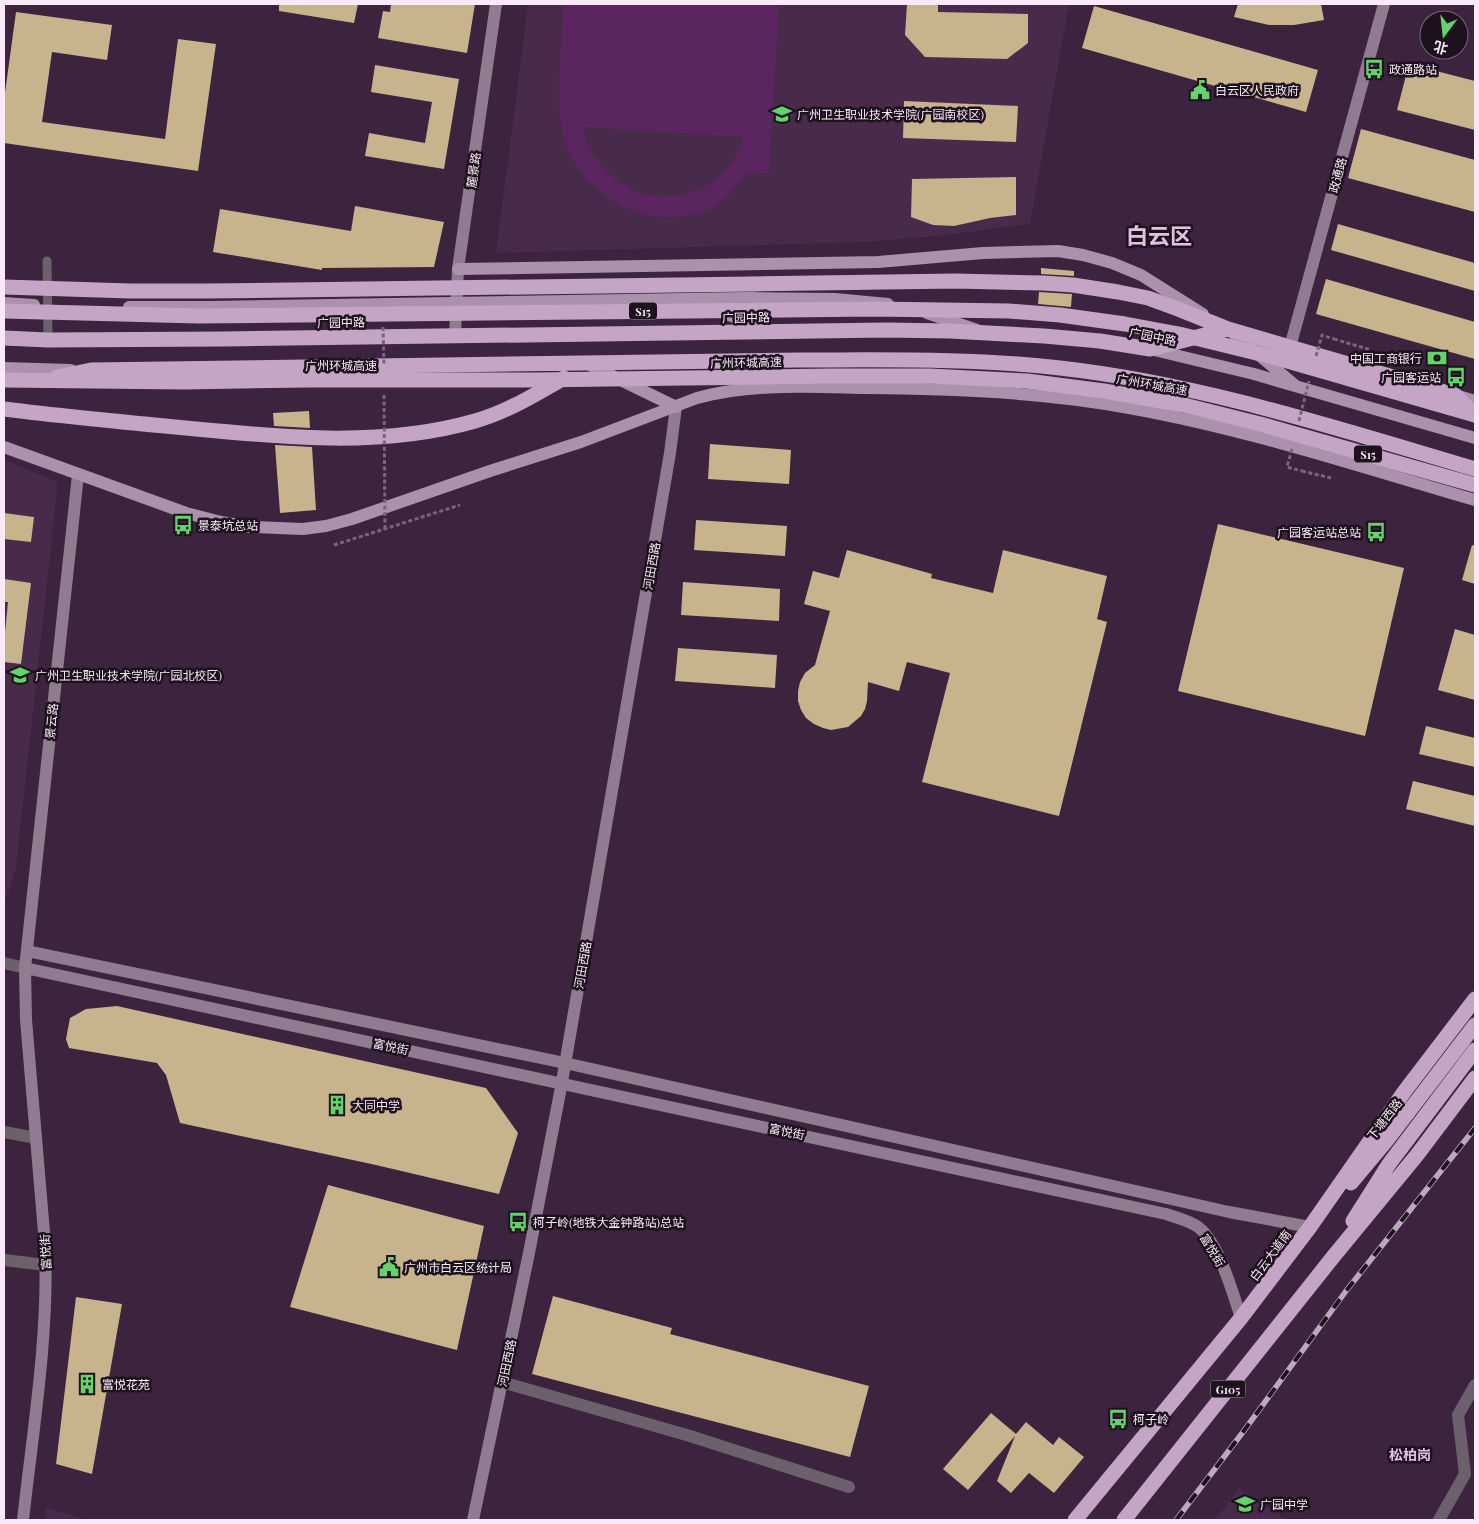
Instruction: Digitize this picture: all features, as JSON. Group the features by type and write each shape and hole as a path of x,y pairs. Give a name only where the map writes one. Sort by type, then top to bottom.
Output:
{"highway":[{"path":"4,287 121,291 208,291 956,281 1073,285 1148,298 1228,329 1455,395 1475,415"},
{"name":"S15","path":"4,311 198,316 839,309 1009,311 1060,315 1126,324 1179,334 1278,358 1475,415"},
{"path":"1150,349 1228,329"},
{"name":"广园中路","path":"4,338 48,340 886,330 984,332 1044,336 1100,341 1150,349"},
{"path":"4,388 91,370 799,360 907,360 1015,364 1107,374 1197,391 1267,408 1475,469"},
{"path":"4,410 278,437 389,437 434,431 477,420 516,405 588,364"},
{"name":"广州环城高速","path":"4,380 183,382 847,376 939,376 1027,380 1184,405 1260,424 1475,485"},
{"name":"白云大道南","path":"1076,1520 1241,1318 1310,1227 1380,1125 1475,999"},
{"name":"下塘西路","path":"1310,1227 1387,1140 1475,1025"},
{"name":"G105","path":"1124,1520 1333,1257 1384,1172 1475,1050"},
{"path":"1333,1257 1417,1155 1475,1078"}],"main road":[{"path":"458,269 878,262 983,253 1058,251 1083,255 1112,263 1141,275 1228,329 1296,386"},
{"path":"4,303 102,307 210,307 689,298 835,299 894,305 941,317 984,332"},
{"path":"689,298 768,331"},
{"name":"广园中路","path":"1150,349 1296,386 1475,438"},
{"path":"799,360 846,388"},
{"path":"588,364 676,407"},
{"path":"4,368 91,370"},
{"path":"4,447 186,513 251,527 303,529 326,526 352,519 490,471 581,442 697,398 714,394 741,390 933,389 1060,398 1128,408 1226,428 1475,500"},
{"path":"1128,408 1197,391"},
{"path":"1455,395 1475,401"}],"street":[{"name":"麓景路","path":"455,336 458,269 496,4"},
{"name":"政通路","path":"1290,347 1384,4"},
{"name":"河田西路","path":"473,1520 529,1253 562,1082 670,453 676,407"},
{"name":"景云路","path":"25,968 78,474"},
{"name":"富悦街","path":"27,951 565,1063 1229,1212 1310,1227"},
{"path":"4,963 25,968"},
{"name":"富悦街","path":"23,1520 41,1361 45,1314 46,1265 26,1020 25,968 562,1082 1166,1214 1196,1225 1207,1236 1228,1277 1241,1318"},
{"path":"419,1052 423,1034"},
{"path":"4,1132 36,1138"},
{"path":"4,1260 46,1265"},
{"path":"502,1382 690,1436 848,1487"},
{"path":"1438,1520 1465,1474 1458,1415 1475,1385"}],"lane":[{"path":"48,262 48,340"}],"path":[{"path":"383,321 384,370"},
{"path":"1314,364 1322,335 1371,350"},
{"path":"1297,429 1312,373"},
{"path":"384,390 385,529"},
{"path":"1292,448 1287,467 1331,478"},
{"path":"334,544 460,505"}],"shaded area":[{"name":"广州卫生职业技术学院(广园南校区)","path":"528,4 1069,4 1030,224 946,235 865,242 496,253"},
{"path":"563,4 779,4 769,173 744,174 731,191 716,205 701,212 684,216 665,217 646,214 628,208 596,188 583,174 573,158 562,131 559,94","holes":["583,127 742,137 739,149 731,164 710,183 697,190 683,194 655,196 630,189 611,176 592,154 585,139"]},
{"name":"广州卫生职业技术学院(广园北校区)","path":"4,460 58,482 16,868 9,891 4,900"},
{"name":"广园中学","path":"1239,1488 1286,1520 1215,1520"},
{"path":"46,1507 87,1520 45,1520"}],"building":[{"path":"279,4 358,4 354,23 279,11"},
{"path":"391,4 475,4 467,53 378,38 383,11 390,12"},
{"path":"907,4 938,4 938,12 1028,14 1028,43 1007,59 925,57 905,35"},
{"path":"1238,4 1321,4 1324,20 1294,25 1269,25 1234,17"},
{"path":"1094,6 1318,70 1306,112 1082,48"},
{"path":"16,12 112,25 107,60 52,52 42,122 165,139 178,39 216,44 198,171 4,143 4,100"},
{"path":"1409,64 1475,81 1475,130 1397,110"},
{"path":"375,65 459,79 444,169 365,156 369,133 425,143 432,102 371,92"},
{"path":"904,101 1018,106 1016,142 903,138"},
{"path":"1361,129 1475,160 1475,212 1348,178"},
{"path":"1016,177 1016,215 990,218 954,226 933,225 911,217 912,179"},
{"path":"355,206 444,222 434,267 322,268 322,270 213,252 220,209 351,231"},
{"path":"1338,224 1475,263 1475,291 1331,250"},
{"path":"1041,268 1074,271 1074,276 1041,274"},
{"path":"1326,279 1475,322 1475,359 1316,314"},
{"path":"1039,292 1072,294 1071,307 1038,304"},
{"path":"309,411 310,428 274,426 273,413"},
{"path":"710,444 791,450 789,484 708,479"},
{"path":"275,445 312,447 316,510 280,513"},
{"path":"4,513 34,517 31,542 4,539"},
{"path":"696,520 787,526 785,556 694,550"},
{"path":"1218,524 1404,568 1365,736 1178,691"},
{"path":"1472,545 1475,546 1475,584 1462,580"},
{"path":"847,550 932,574 931,578 993,593 1003,550 1107,576 1097,619 1107,622 1059,816 922,782 950,673 907,662 899,691 868,682 865,709 861,716 848,727 831,730 814,724 806,718 798,701 800,682 805,673 815,665 830,611 804,604 813,571 839,578"},
{"path":"4,579 31,583 21,664 4,662 8,602 4,602"},
{"path":"683,582 780,589 779,621 681,615"},
{"path":"1455,629 1475,635 1475,700 1438,690"},
{"path":"678,648 777,655 775,688 675,681"},
{"path":"1426,726 1475,738 1475,767 1419,754"},
{"path":"1413,781 1475,796 1475,826 1406,809"},
{"name":"大同中学","path":"117,1006 486,1088 518,1133 499,1194 376,1165 180,1123 166,1075 157,1063 69,1048 66,1039 70,1018 86,1009"},
{"name":"广州市白云区统计局","path":"328,1185 484,1226 457,1350 290,1307"},
{"path":"553,1296 672,1328 670,1334 869,1386 850,1457 532,1374"},
{"name":"富悦花苑","path":"76,1297 122,1304 92,1474 56,1464"},
{"path":"991,1413 1016,1434 1026,1422 1053,1445 1059,1437 1084,1457 1054,1493 1029,1473 1011,1493 997,1481 1015,1436 968,1490 943,1469"}],"railway":[{"path":"1176,1520 1346,1291 1475,1128"}],"place":[{"name":"政通路站","path":"1374,69"},
{"name":"白云区人民政府","path":"1200,90"},
{"name":"广州卫生职业技术学院(广园南校区)","path":"782,114"},
{"name":"中国工商银行","path":"1437,358"},
{"name":"广园客运站","path":"1456,377"},
{"name":"景泰坑总站","path":"183,525"},
{"name":"广园客运站总站","path":"1376,532"},
{"name":"广州卫生职业技术学院(广园北校区)","path":"20,675"},
{"name":"大同中学","path":"337,1105"},
{"name":"柯子岭(地铁大金钟路站)总站","path":"518,1222"},
{"name":"广州市白云区统计局","path":"389,1267"},
{"name":"富悦花苑","path":"87,1384"},
{"name":"柯子岭","path":"1118,1419"},
{"name":"广园中学","path":"1245,1504"}],"district":[{"name":"白云区","path":"1159,235"},
{"name":"松柏岗","path":"1410,1454"}]}
